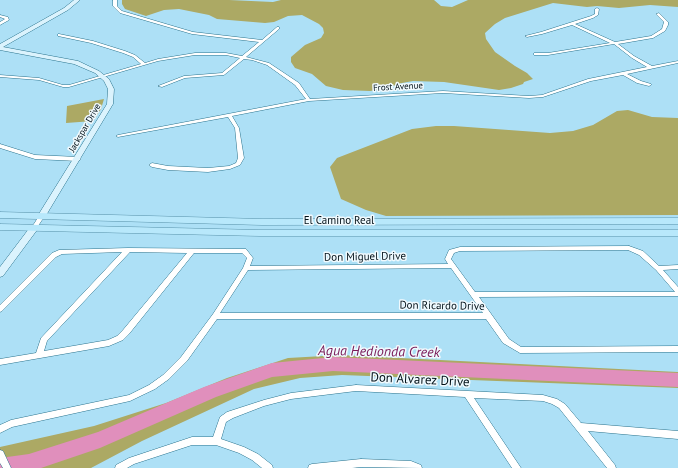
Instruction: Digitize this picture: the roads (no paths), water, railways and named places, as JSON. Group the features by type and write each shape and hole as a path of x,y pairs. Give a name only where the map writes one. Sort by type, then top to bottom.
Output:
{"main road":[{"name":"El Camino Real","path":"0,215 262,222 678,222"},
{"name":"El Camino Real","path":"0,227 260,233 678,233"}],"street":[{"path":"0,47 66,9 77,0"},
{"path":"115,0 115,6 121,12 193,33 262,41"},
{"path":"528,36 573,24 592,17 597,14 597,9"},
{"path":"535,54 642,40 660,34 664,30 666,22 658,14"},
{"path":"0,16 7,18 7,20 0,24"},
{"path":"573,24 616,44 633,57 652,68"},
{"path":"160,86 184,77 223,74 278,28"},
{"path":"59,35 92,42 124,52 134,56 144,64"},
{"path":"0,47 76,62 90,68 103,77"},
{"path":"0,76 38,79 64,86 70,86 144,64 170,58 195,54 226,54 262,62 274,68 297,84 309,100"},
{"name":"Frost Avenue","path":"118,136 309,100 443,92 529,97 543,96 590,80 678,62"},
{"path":"624,73 649,85"},
{"name":"Jackspar Drive","path":"42,217 110,104 111,89 107,80 103,77"},
{"path":"152,165 168,168 208,170 230,167 238,164 241,158 237,128 229,115"},
{"path":"0,146 36,157 78,159"},
{"path":"0,274 42,217"},
{"path":"488,316 451,266 448,259 451,252 460,249 629,248 641,253 658,268 678,290"},
{"path":"0,309 54,255 68,250 244,251 250,258 246,268 215,316 184,359 166,377 152,387 130,398 11,424 0,429"},
{"path":"39,354 44,340 128,250"},
{"path":"0,362 109,343 120,338 192,251"},
{"name":"Don Miguel Drive","path":"246,268 451,266"},
{"path":"658,268 678,268"},
{"path":"473,294 678,294"},
{"name":"Don Ricardo Drive","path":"215,316 488,316 506,341 520,350 678,349"},
{"name":"Don Alvarez Drive","path":"216,441 223,420 230,415 264,403 291,396 356,388 543,398 554,401 562,406 612,468"},
{"path":"467,394 517,468"},
{"path":"580,427 678,435"},
{"path":"119,468 145,456 192,441 216,441 255,457 269,468"},
{"path":"0,454 7,468"},
{"path":"312,468 361,462 411,465 418,468"}],"waterway":[{"name":"Agua Hedionda Creek","path":"0,467 29,463 100,440 210,392 272,370 333,364 678,380"}]}
